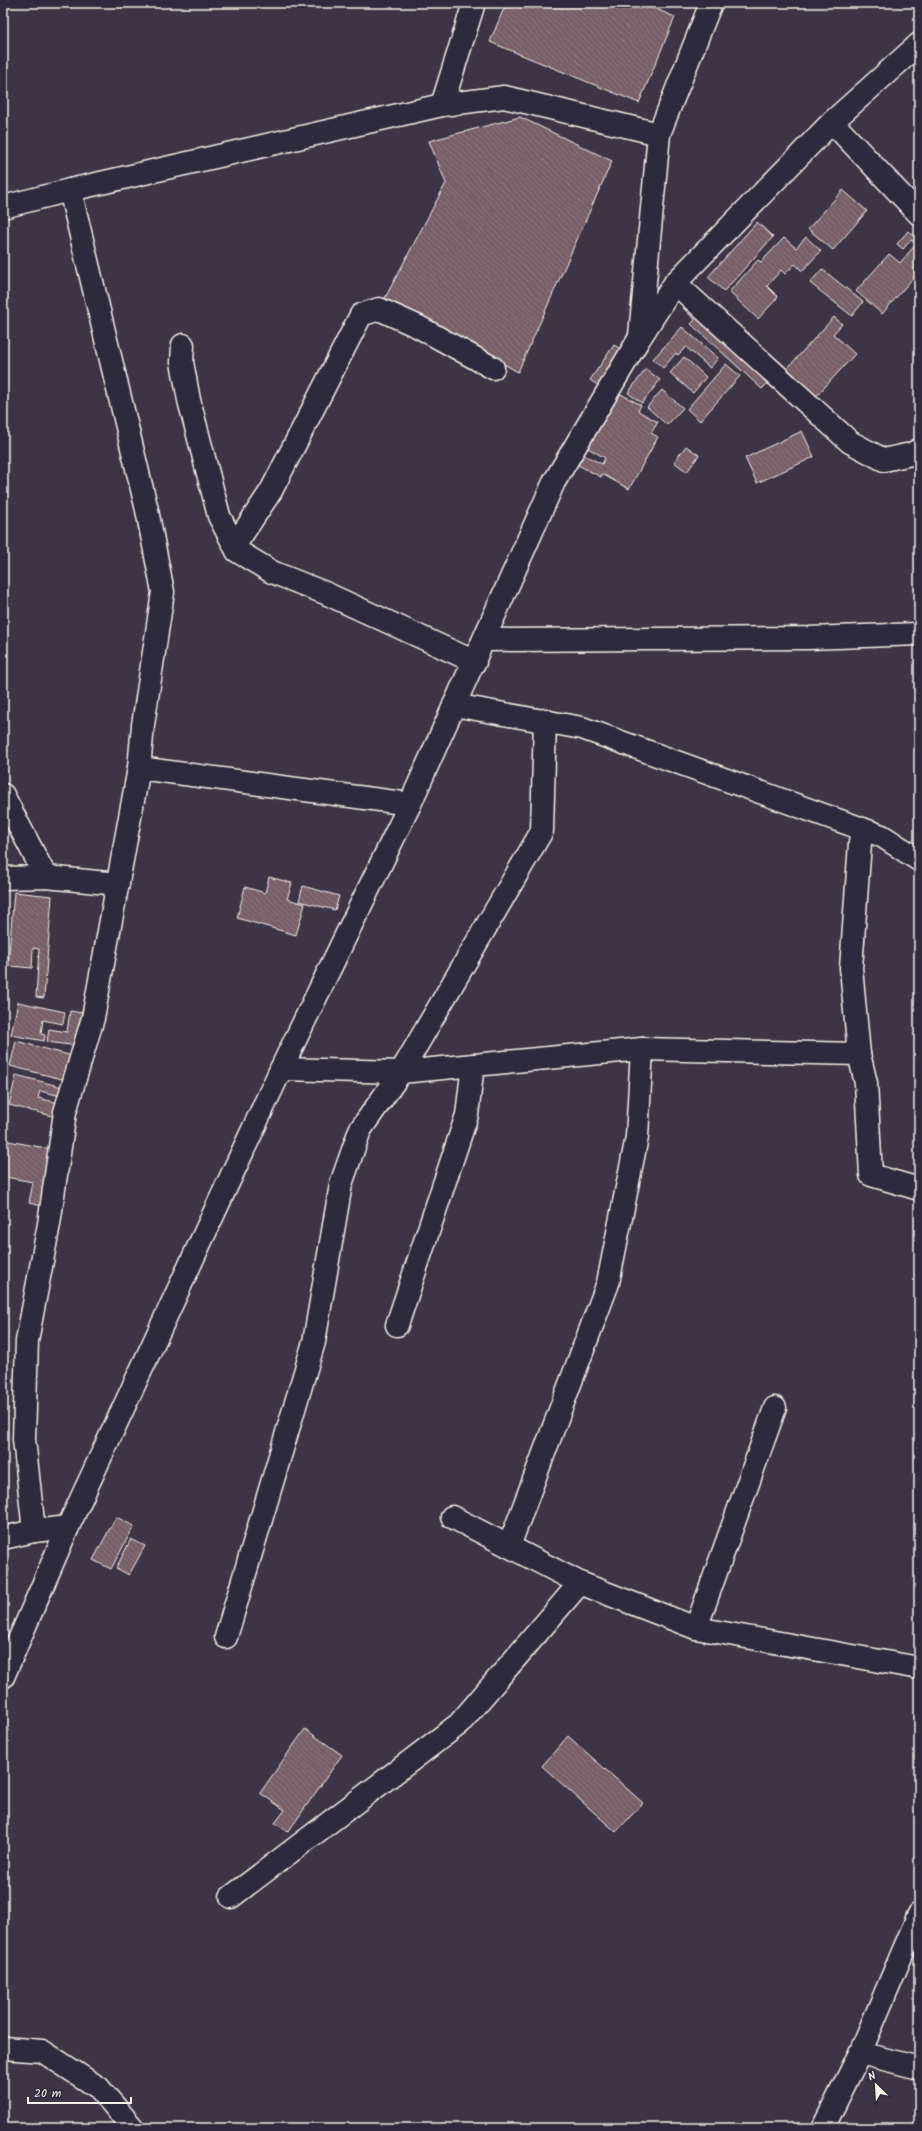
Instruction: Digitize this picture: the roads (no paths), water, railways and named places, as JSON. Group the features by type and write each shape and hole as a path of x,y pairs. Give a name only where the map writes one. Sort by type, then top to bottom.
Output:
{"street":[{"path":"442,105 474,3"},
{"path":"639,339 659,134 711,3"},
{"path":"3,1677 68,1527 281,1069 410,804 475,662 554,482 639,339 676,283 832,122 919,44"},
{"path":"3,207 70,190 442,105 504,97 659,134"},
{"path":"832,122 919,214"},
{"path":"34,1531 24,1439 27,1340 49,1224 65,1112 93,1018 118,884 139,768 143,725 163,592 147,510 70,190"},
{"path":"676,283 850,442 884,460 911,454 919,450"},
{"path":"235,547 271,491 361,315 379,309 419,327 493,368"},
{"path":"183,345 182,362 189,400 219,516 237,551 272,572 324,593 475,662"},
{"path":"484,640 778,638 919,634"},
{"path":"454,705 545,720 582,728 882,836 919,860"},
{"path":"226,1637 314,1342 341,1184 360,1130 401,1072 542,830 545,720"},
{"path":"139,768 410,804"},
{"path":"3,796 46,878"},
{"path":"861,829 851,968 858,1054 866,1083 871,1175 919,1189"},
{"path":"3,878 46,878 118,884"},
{"path":"281,1069 401,1072 642,1049 858,1054"},
{"path":"509,1546 608,1283 637,1137 642,1049"},
{"path":"397,1325 467,1115 473,1065"},
{"path":"696,1628 775,1408"},
{"path":"452,1517 580,1583 696,1628 919,1668"},
{"path":"3,1538 34,1531 68,1527"},
{"path":"231,1897 459,1724 580,1583"},
{"path":"823,2128 860,2053 919,1914"},
{"path":"3,2048 42,2051 100,2088 133,2128"},
{"path":"860,2053 919,2068"}]}
